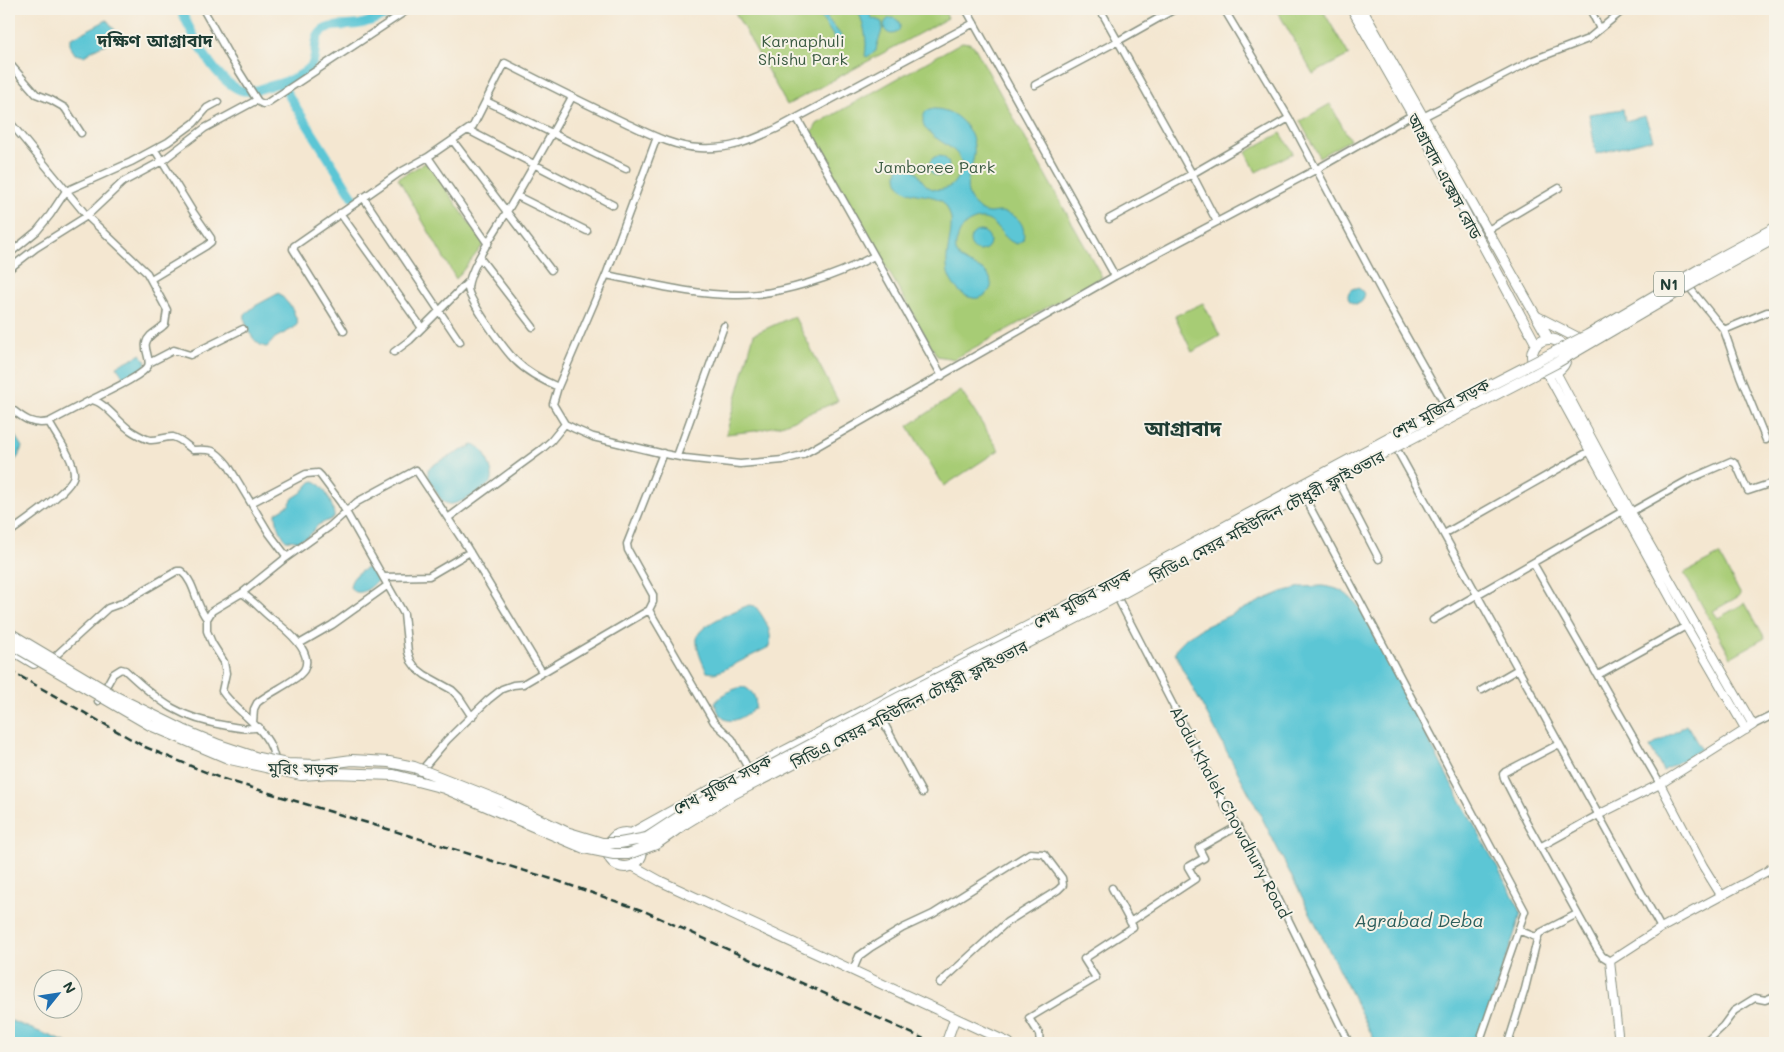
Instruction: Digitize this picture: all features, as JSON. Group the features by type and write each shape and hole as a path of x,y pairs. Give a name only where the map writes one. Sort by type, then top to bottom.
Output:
{"highway":[{"name":"N1","path":"1562,345 1775,223"},
{"path":"9,633 118,698 183,730 258,758 287,764 316,764 352,760 389,762 414,767 500,801 566,832 602,843 620,843 647,838 702,802 900,697 1037,628 1444,409 1588,335 1775,228"},
{"name":"N1","path":"1566,357 1775,239"},
{"name":"সিডিএ মেয়র মহিউদ্দিন চৌধুরী ফ্লাইওভার","path":"9,643 150,725 230,759 301,775 332,773 394,775 444,788 584,848 614,854 628,854 656,844 735,793 1092,609 1289,502 1556,362 1698,280 1775,239"},
{"path":"1537,316 1576,337"},
{"path":"1544,339 1558,342 1562,345 1566,357 1564,364 1547,372 1535,367 1532,359 1533,349 1536,344 1544,339"},
{"name":"শেখ মুজিব সড়ক","path":"631,834 749,770 1110,583 1532,359"},
{"name":"শেখ মুজিব সড়ক","path":"643,849 683,819 730,793 1116,595 1395,446 1547,372"},
{"name":"মুরিং সড়ক","path":"9,648 98,701 153,731 175,740 230,759 274,770 356,769 393,772 415,778 590,854 609,856"},
{"path":"621,834 631,834 639,840 643,849 640,859 633,866 623,868 618,866 609,856 608,849 612,839 621,834"}],"main road":[{"name":"আগ্রাবাদ এক্সেস রোড","path":"1352,9 1412,115 1536,344"},
{"name":"আগ্রাবাদ এক্সেস রোড","path":"1362,9 1549,339"},
{"path":"633,866 660,882 1009,1043"},
{"path":"946,1043 955,1018"}],"street":[{"path":"203,9 256,99 263,104 409,9"},
{"path":"966,9 1115,276"},
{"path":"1100,9 1217,222"},
{"path":"1035,85 1118,42 1175,9"},
{"path":"1224,9 1289,118 1386,300 1446,404"},
{"path":"1590,9 1600,29"},
{"path":"1614,9 1616,16"},
{"path":"1423,117 1533,60 1588,39 1616,16 1628,9"},
{"path":"344,331 293,249 296,244 399,173 428,157 473,126 505,63 672,144 699,148 732,147 755,139 797,118 974,23"},
{"path":"9,63 36,94 65,108 81,133"},
{"path":"394,352 410,340 469,280 572,97"},
{"path":"9,269 36,248 87,216 120,184 162,161 204,128 256,99"},
{"path":"486,101 626,168"},
{"path":"9,254 37,231 66,191 155,150 194,123 207,108 218,102"},
{"path":"657,137 606,275 558,387 553,404 565,424 593,437 677,456 740,464 783,460 802,455 1115,276 1317,169 1412,115"},
{"path":"797,118 942,376"},
{"path":"1109,219 1289,118"},
{"path":"9,121 87,216 140,265 164,301 167,310 165,324 149,337 146,342 145,349 149,363"},
{"path":"468,130 613,205"},
{"path":"453,141 551,270"},
{"path":"151,279 211,242 211,238 192,212 155,150"},
{"path":"428,157 488,244"},
{"path":"1488,230 1559,188"},
{"path":"517,196 587,231"},
{"path":"364,197 460,342"},
{"path":"340,213 422,328"},
{"path":"606,275 690,291 738,296 778,291 812,281 861,264 874,256"},
{"path":"480,258 533,326"},
{"path":"469,280 468,290 470,296 515,360 538,378 558,387"},
{"path":"1689,287 1724,330 1766,440"},
{"path":"1724,330 1767,312 1775,312"},
{"path":"677,456 724,326"},
{"path":"9,407 34,424 49,422 143,371 149,363 174,350 190,355 243,329"},
{"path":"1547,372 1590,452 1627,512 1686,626 1749,728"},
{"path":"1547,372 1749,728"},
{"path":"91,400 104,405 126,428 145,438 151,440 173,437 193,450 207,448 220,455 286,557"},
{"path":"9,533 63,493 72,482 74,476 71,462 49,422"},
{"path":"448,518 542,449 565,424"},
{"path":"1395,446 1661,928"},
{"path":"1444,534 1590,452"},
{"path":"415,778 447,740 502,689 523,684 649,610 653,602 653,595 626,544 663,453"},
{"path":"1433,620 1627,512 1690,479 1731,461 1736,464 1748,491 1775,482"},
{"path":"274,770 275,759 268,741 259,727 228,701 222,691 226,673 224,662 206,631 207,619 212,611 242,593 286,557 329,527 357,502 416,470 470,552 542,672"},
{"path":"251,503 306,474 318,473 327,482 404,614 408,652 411,661 425,675 452,690 472,717"},
{"path":"1337,478 1379,559"},
{"path":"1304,496 1525,911 1480,1043"},
{"path":"384,577 429,576 470,552"},
{"path":"1533,563 1660,784 1720,895"},
{"path":"43,668 108,608 122,604 177,571 185,574 190,582 203,614 207,619"},
{"name":"Abdul Khalek Chowdhury Road","path":"1110,583 1194,747 1264,870 1349,1043"},
{"path":"299,644 340,620 388,585"},
{"path":"242,593 253,600 288,631 299,644 305,656 306,664 304,670 257,703 252,723"},
{"path":"649,610 714,722 732,739 749,770"},
{"path":"1598,675 1686,626"},
{"path":"98,701 113,674 121,669 125,670 160,700 179,713 219,725 241,729 259,727"},
{"path":"1482,690 1518,669"},
{"path":"1540,847 1660,784 1749,728 1775,714"},
{"path":"880,716 922,793"},
{"path":"1559,744 1503,774 1540,847 1596,948 1602,956 1610,961"},
{"path":"1130,922 1195,880 1188,868 1204,858 1199,848 1238,826"},
{"path":"853,970 858,956 870,948 903,928 933,914 1030,853 1044,854 1062,878 1061,888 1007,922 940,983"},
{"path":"1610,961 1661,928 1773,868 1775,891"},
{"path":"1040,1043 1039,1034 1029,1018 1096,978 1084,959 1133,927 1112,888"},
{"path":"1508,1043 1540,933 1577,914"},
{"path":"1518,930 1538,938"},
{"path":"1610,961 1619,1043"},
{"path":"1705,1043 1723,1026 1734,1011 1755,998 1765,1000 1775,996"}],"green space":[{"name":"Karnaphuli Shishu Park","path":"733,9 943,9 948,18 787,105"},
{"path":"1284,9 1322,9 1349,55 1313,74 1278,12"},
{"name":"Jamboree Park","path":"962,42 974,46 1102,277 954,359 937,356 811,135 817,124"},
{"path":"1330,104 1350,140 1319,157 1300,121"},
{"path":"1281,133 1293,153 1256,172 1246,152"},
{"path":"427,162 484,244 456,279 398,178"},
{"path":"1203,303 1220,336 1192,352 1175,316"},
{"path":"794,316 838,401 784,424 755,431 726,434 754,334"},
{"path":"961,391 999,450 944,486 908,426"},
{"path":"1719,555 1741,595 1713,611 1718,618 1745,603 1765,638 1731,657 1684,573"}],"water":[{"path":"819,9 826,9 827,18 844,39 838,43 820,16"},
{"path":"857,9 868,9 872,18 882,22 876,51 867,57 865,56 865,32"},
{"path":"892,18 898,20 900,26 898,32 892,34 886,32 884,26 886,20"},
{"path":"107,20 118,34 116,40 98,47 84,56 75,54 70,46 70,39"},
{"path":"933,109 950,112 957,117 972,138 974,155 967,189 968,195 973,202 983,211 1006,213 1015,217 1022,224 1023,240 1017,244 986,219 970,222 961,230 956,248 958,255 962,260 984,271 989,276 991,283 989,291 979,298 964,295 951,281 948,272 947,255 951,219 946,206 937,198 916,194 903,189 899,184 897,176 898,169 904,164 911,166 927,186 937,190 947,188 955,181 961,168 960,158 954,150 927,130 923,121 926,111"},
{"path":"1623,109 1625,121 1645,116 1653,139 1596,154 1589,114"},
{"path":"935,156 943,156 949,162 949,170 943,176 935,176 929,170 929,162"},
{"path":"980,231 987,234 990,241 987,248 980,251 973,248 970,241 973,234"},
{"path":"1356,288 1364,296 1356,304 1348,296"},
{"path":"279,293 292,308 298,323 294,328 275,338 267,347 263,346 251,335 246,324 245,314 255,306"},
{"path":"141,354 146,362 144,368 124,379 117,366"},
{"path":"9,426 22,447 18,457 9,467"},
{"path":"473,445 479,447 484,453 492,480 479,492 459,502 449,504 444,502 431,483 428,469"},
{"path":"314,481 318,483 328,497 333,508 334,518 318,525 308,537 298,541 286,540 279,527 276,513 289,505 293,498"},
{"path":"367,568 376,571 378,580 364,591 357,592 353,590 350,587 352,580 358,573"},
{"name":"Agrabad Deba","path":"1322,586 1343,592 1360,608 1451,783 1519,907 1521,914 1478,1043 1376,1043 1257,808 1175,652 1187,637 1202,628 1263,600 1301,587"},
{"path":"749,605 755,606 767,625 770,636 769,647 721,671 707,672 697,647 699,633 719,618"},
{"path":"744,687 754,695 755,708 743,717 726,720 718,711 715,703 728,692"},
{"path":"1687,725 1701,749 1663,771 1650,747"},
{"path":"9,1020 68,1043 9,1043"}],"waterway":[{"path":"180,9 212,66 230,84 244,91 261,89 298,76 307,70 313,63 316,40 325,29 335,26 361,24 400,9"},
{"path":"282,85 355,200"}],"railway":[{"path":"9,670 145,747 220,778 555,880 644,911 933,1043"}],"district":[{"name":"দক্ষিণ আগ্রাবাদ","path":"155,40"},
{"name":"আগ্রাবাদ","path":"1183,427"}]}
